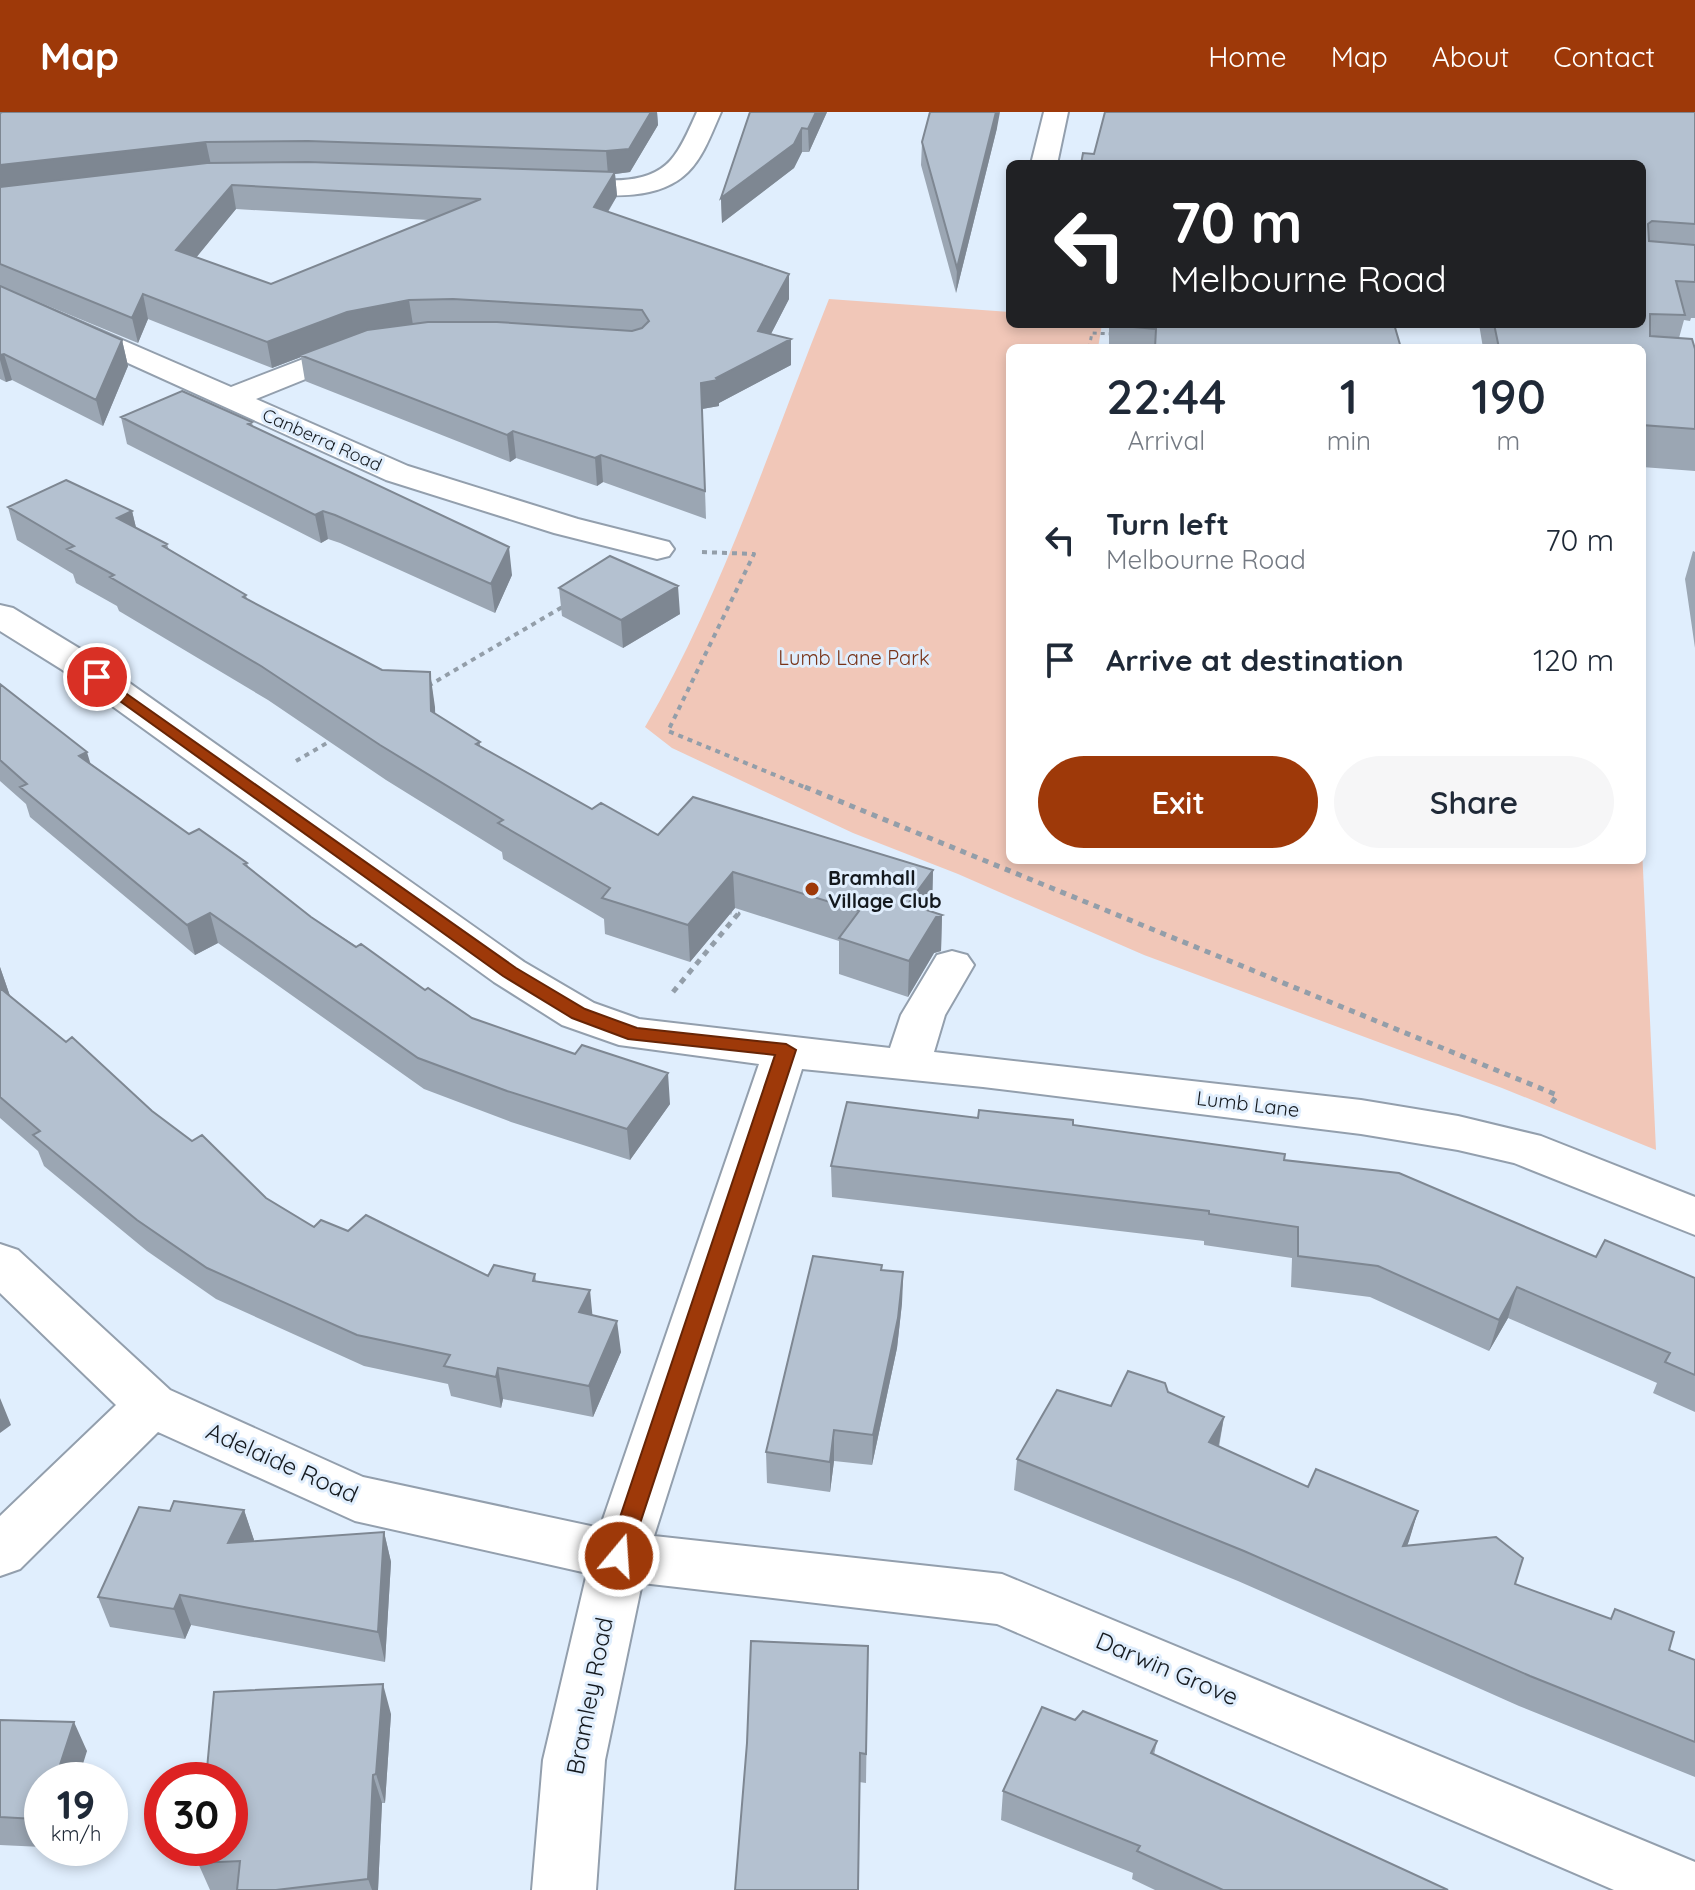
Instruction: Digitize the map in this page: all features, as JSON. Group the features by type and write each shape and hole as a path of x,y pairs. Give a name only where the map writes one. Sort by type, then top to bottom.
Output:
{"street":[{"path":"530,183 608,186 665,178 686,159 709,112"},
{"path":"1045,160 1056,112"},
{"name":"Canberra Road","path":"0,295 397,473 566,526 657,549"},
{"path":"228,399 362,346 388,341"},
{"name":"Lumb Lane","path":"0,616 74,661 509,972 578,1014 635,1034 907,1066 983,1071 1361,1117 1458,1133 1524,1148 1695,1217"},
{"path":"907,1066 923,1015 952,965"},
{"name":"Bramley Road","path":"564,1890 574,1760 619,1556 786,1050"},
{"name":"Adelaide Road","path":"0,1263 151,1405 355,1498 619,1556"},
{"path":"0,1552 151,1405"},
{"name":"Darwin Grove","path":"619,1556 1002,1599 1687,1890"}],"path":[{"path":"1090,344 1092,333 1124,334"},
{"path":"657,549 754,554 668,731 1557,1095 1524,1148"},
{"path":"427,686 576,598"},
{"path":"250,787 345,733"},
{"path":"635,1034 738,914 731,912"}],"green space":[{"name":"Lumb Lane Park","path":"829,299 1006,312 1006,328 1101,328 1099,344 1006,344 1006,864 1643,864 1656,1150 1502,1088 1144,955 958,874 853,833 672,748 645,727 698,624 744,517"}],"building":[{"path":"2,112 651,112 629,149 606,151 308,141 206,142 0,165"},
{"path":"750,112 816,112 808,129 802,128 794,144 721,198"},
{"path":"930,112 996,112 957,268 922,142"},
{"path":"1105,112 1695,112 1695,224 1652,221 1648,224 1649,241 1695,245 1695,282 1676,281 1685,315 1650,314 1650,336 1692,339 1695,349 1695,429 1646,425 1646,344 1498,344 1495,328 1646,328 1646,160 1082,160 1083,153 1094,154"},
{"path":"308,162 615,172 594,207 789,274 758,331 791,339 716,378 718,380 701,383 705,491 601,455 595,458 513,431 507,435 300,355 367,330 428,322 497,322 632,331 642,328 649,321 642,310 453,299 409,300 347,312 267,342 143,294 132,318 0,264 0,187 207,163","holes":["232,185 481,199 271,284 176,250"]},
{"path":"0,286 122,340 96,400 4,354 0,355"},
{"path":"1145,328 1395,328 1400,344 1155,344 1156,329"},
{"path":"182,391 509,547 491,584 335,515 323,511 315,515 121,417"},
{"path":"66,480 132,511 117,518 167,544 163,546 246,595 243,597 382,670 430,672 431,711 480,742 476,744 592,809 601,803 658,835 693,797 933,870 908,904 942,915 936,917 909,961 839,938 859,911 733,872 688,925 602,898 610,888 498,823 503,820 380,745 261,666 110,577 114,575 67,549 74,546 8,507"},
{"path":"610,556 678,586 621,620 559,588"},
{"path":"0,684 87,752 79,756 189,834 199,829 247,863 244,864 311,917 356,947 361,944 425,990 428,988 472,1018 575,1054 582,1045 668,1073 627,1129 507,1091 418,1058 210,913 187,925 20,787 27,784 0,760"},
{"path":"0,988 66,1042 72,1037 152,1111 192,1141 202,1135 266,1198 314,1227 321,1220 348,1231 366,1215 488,1276 494,1265 535,1274 533,1281 590,1290 579,1312 617,1321 589,1386 498,1368 496,1377 444,1366 450,1355 357,1335 207,1268 137,1220 33,1135 40,1131 0,1097"},
{"path":"847,1102 978,1118 979,1110 1073,1120 1073,1125 1285,1154 1284,1160 1399,1173 1596,1257 1605,1240 1695,1278 1695,1375 1665,1362 1670,1353 1517,1287 1499,1320 1378,1266 1298,1256 1298,1227 1209,1214 1209,1211 831,1166"},
{"path":"813,1256 882,1265 881,1270 903,1272 898,1318 873,1435 834,1430 830,1462 766,1452"},
{"path":"1128,1371 1165,1383 1168,1392 1224,1417 1209,1442 1308,1487 1316,1469 1418,1511 1403,1546 1496,1537 1523,1558 1515,1584 1611,1619 1615,1609 1674,1632 1669,1650 1695,1660 1695,1742 1530,1676 1244,1551 1017,1459 1057,1390 1111,1406"},
{"path":"174,1501 244,1510 228,1543 384,1532 378,1632 180,1595 174,1609 98,1597 139,1507 170,1511"},
{"path":"751,1641 868,1646 866,1754 860,1753 858,1890 735,1890 747,1743"},
{"path":"383,1684 376,1774 373,1775 368,1879 276,1890 237,1890 239,1866 248,1866 248,1762 208,1762 214,1692"},
{"path":"1042,1707 1075,1720 1083,1711 1157,1741 1151,1753 1448,1890 1223,1890 1137,1851 1140,1846 1003,1791"},
{"path":"0,1720 74,1722 61,1762 24,1762 24,1818 0,1817"}],"place":[{"name":"Bramhall Village Club","path":"812,889"}],"route":[{"path":"97,677 509,972 578,1014 635,1034 786,1050 619,1556"}]}
